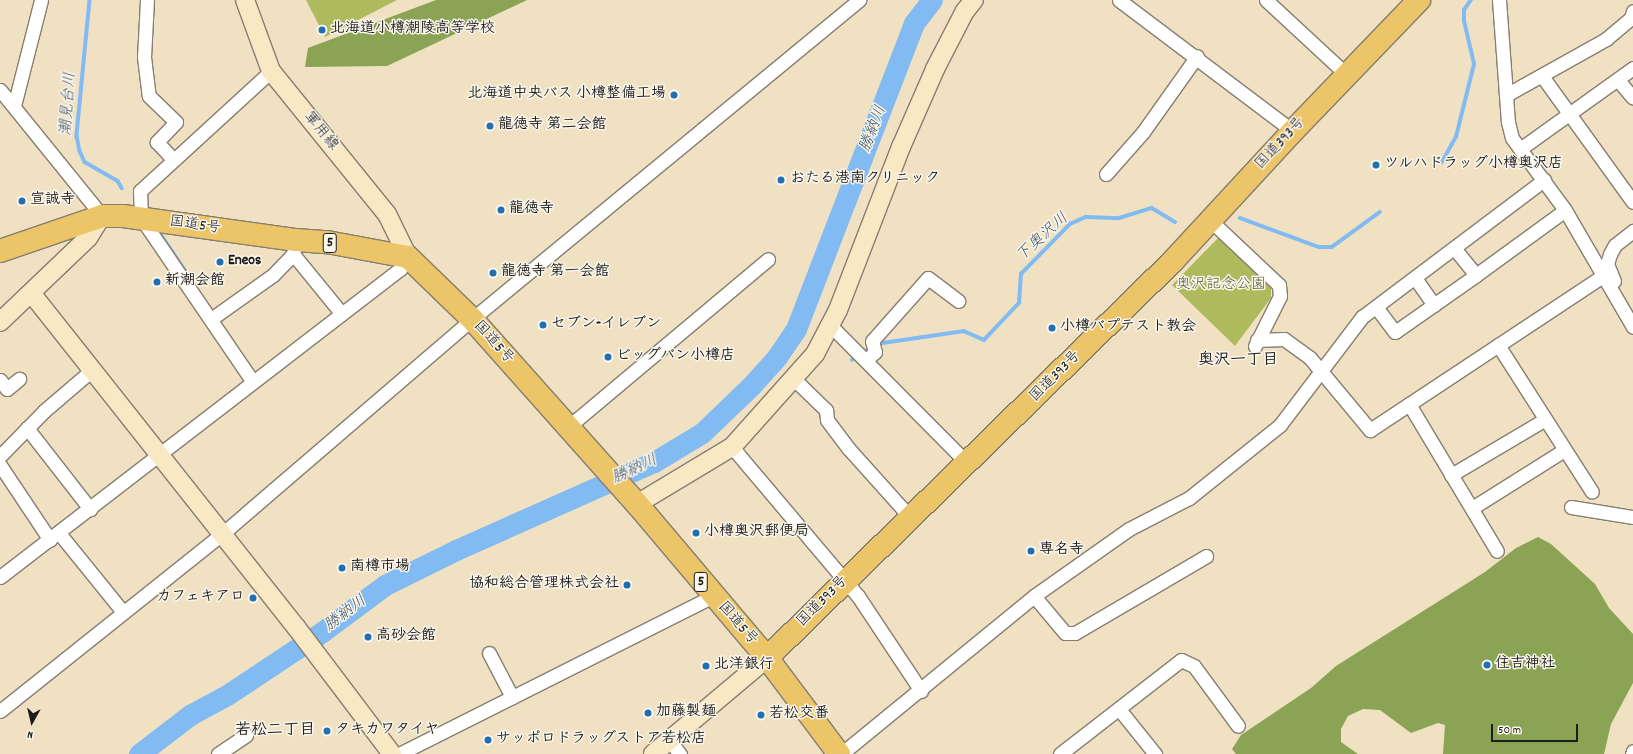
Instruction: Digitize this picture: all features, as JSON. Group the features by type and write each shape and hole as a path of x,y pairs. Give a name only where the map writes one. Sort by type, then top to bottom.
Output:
{"highway":[{"name":"国道393号","path":"767,658 966,462 1028,405 1211,221 1293,131 1419,0"},
{"name":"国道5号","path":"0,251 102,216 141,218 295,247 327,242 408,257 472,320 637,504 713,596 767,658 840,754"}],"street":[{"path":"14,106 41,0"},
{"path":"147,0 144,57 149,96 176,122 157,142 173,159"},
{"name":"軍用線","path":"245,0 271,72 388,214 408,257"},
{"path":"0,711 222,534 472,320 859,0"},
{"path":"637,504 732,447 815,354 830,325 935,69 965,11 974,0"},
{"path":"1119,0 1196,56 1293,131"},
{"path":"1266,0 1347,75"},
{"path":"1499,0 1506,96 1512,138 1544,180 1564,210 1633,327"},
{"path":"1506,96 1606,39 1631,18 1633,11"},
{"path":"1106,174 1143,132 1196,56"},
{"path":"1520,149 1633,68"},
{"path":"253,382 214,317 141,218 140,191 173,159 271,72"},
{"path":"1542,76 1633,202"},
{"path":"1618,80 1633,98"},
{"path":"0,90 102,216 88,238 32,294 0,322"},
{"path":"840,754 921,691 1034,596 1129,529 1189,498 1280,425 1322,372 1346,336 1362,316 1415,278 1544,180"},
{"path":"1376,307 1395,332 1564,210"},
{"path":"1211,221 1279,285 1280,296 1256,343 1284,339 1310,358 1370,430 1603,276"},
{"path":"1619,305 1621,296 1606,264 1615,245 1633,231"},
{"path":"214,317 273,275 295,247 342,314"},
{"path":"1454,248 1476,275"},
{"path":"0,577 400,269 408,257"},
{"path":"568,427 768,259"},
{"path":"866,360 874,352 872,341 928,278 958,301"},
{"path":"1415,278 1434,305"},
{"path":"32,294 93,369 158,456 296,627 392,754"},
{"path":"830,325 966,462"},
{"path":"1498,345 1544,420 1592,492"},
{"path":"93,369 27,428 0,464 55,536 123,612"},
{"path":"0,380 7,389 19,379"},
{"path":"794,379 826,410 827,420 849,448 910,517"},
{"path":"1409,404 1497,551"},
{"path":"1451,475 1544,420"},
{"path":"27,428 90,509"},
{"path":"732,447 845,580 921,691"},
{"path":"1472,508 1564,450"},
{"path":"1571,507 1633,517"},
{"path":"1034,596 1065,633 1075,633 1206,556"},
{"path":"399,754 713,596"},
{"path":"489,653 512,697"},
{"path":"653,754 674,747 767,658"},
{"path":"1060,754 1181,660 1194,666 1238,726"},
{"path":"1119,708 1155,754"},
{"path":"218,754 246,735"}],"green space":[{"path":"306,0 397,0 325,37"},
{"path":"436,0 527,0 387,66 305,67 308,48"},
{"name":"奥沢記念公園","path":"1219,237 1271,287 1271,298 1235,346 1172,285"},
{"name":"住吉神社","path":"1538,537 1551,544 1595,584 1609,608 1633,634 1633,683 1611,724 1604,754 1443,754 1445,725 1438,723 1411,733 1380,710 1363,709 1348,716 1341,729 1341,742 1358,754 1236,754 1232,749 1241,735 1311,688 1336,666 1485,572 1516,548"}],"waterway":[{"name":"潮見台川","path":"90,0 77,136 80,151 85,162 118,181 122,188"},
{"name":"勝納川","path":"139,754 190,715 227,695 322,632 385,585 456,550 654,462 702,433 751,386 777,357 796,329 914,23 932,0"},
{"path":"1442,162 1456,137 1474,64 1464,21 1464,10 1471,0"},
{"name":"下奥沢川","path":"876,344 964,331 984,340 1019,303 1021,274 1070,224 1086,217 1119,218 1152,208 1175,222"},
{"name":"下奥沢川","path":"1240,218 1319,247 1332,247 1380,212"},
{"name":"潮見台川","path":"162,236 185,270"},
{"name":"下奥沢川","path":"852,360 871,347"}],"place":[{"name":"北海道小樽潮陵高等学校","path":"322,30"},
{"name":"北海道中央バス 小樽整備工場","path":"674,95"},
{"name":"龍徳寺 第二会館","path":"490,126"},
{"name":"ツルハドラッグ小樽奥沢店","path":"1376,165"},
{"name":"おたる港南クリニック","path":"781,180"},
{"name":"宣誠寺","path":"22,201"},
{"name":"龍徳寺","path":"501,210"},
{"name":"Eneos","path":"220,262"},
{"name":"龍徳寺 第一会館","path":"493,273"},
{"name":"新潮会館","path":"157,282"},
{"name":"セブン-イレブン","path":"543,325"},
{"name":"小樽バプテスト教会","path":"1052,328"},
{"name":"ビッグバン小樽店","path":"608,357"},
{"name":"小樽奥沢郵便局","path":"696,533"},
{"name":"専名寺","path":"1031,551"},
{"name":"南樽市場","path":"342,568"},
{"name":"協和総合管理株式会社","path":"627,585"},
{"name":"カフェキアロ","path":"253,598"},
{"name":"高砂会館","path":"368,637"},
{"name":"住吉神社","path":"1487,665"},
{"name":"北洋銀行","path":"706,666"},
{"name":"加藤製麺","path":"648,713"},
{"name":"若松交番","path":"761,715"},
{"name":"タキカワタイヤ","path":"327,731"},
{"name":"サッポロドラッグストア若松店","path":"488,740"}],"district":[{"name":"奥沢一丁目","path":"1238,361"},
{"name":"若松二丁目","path":"275,731"}]}
